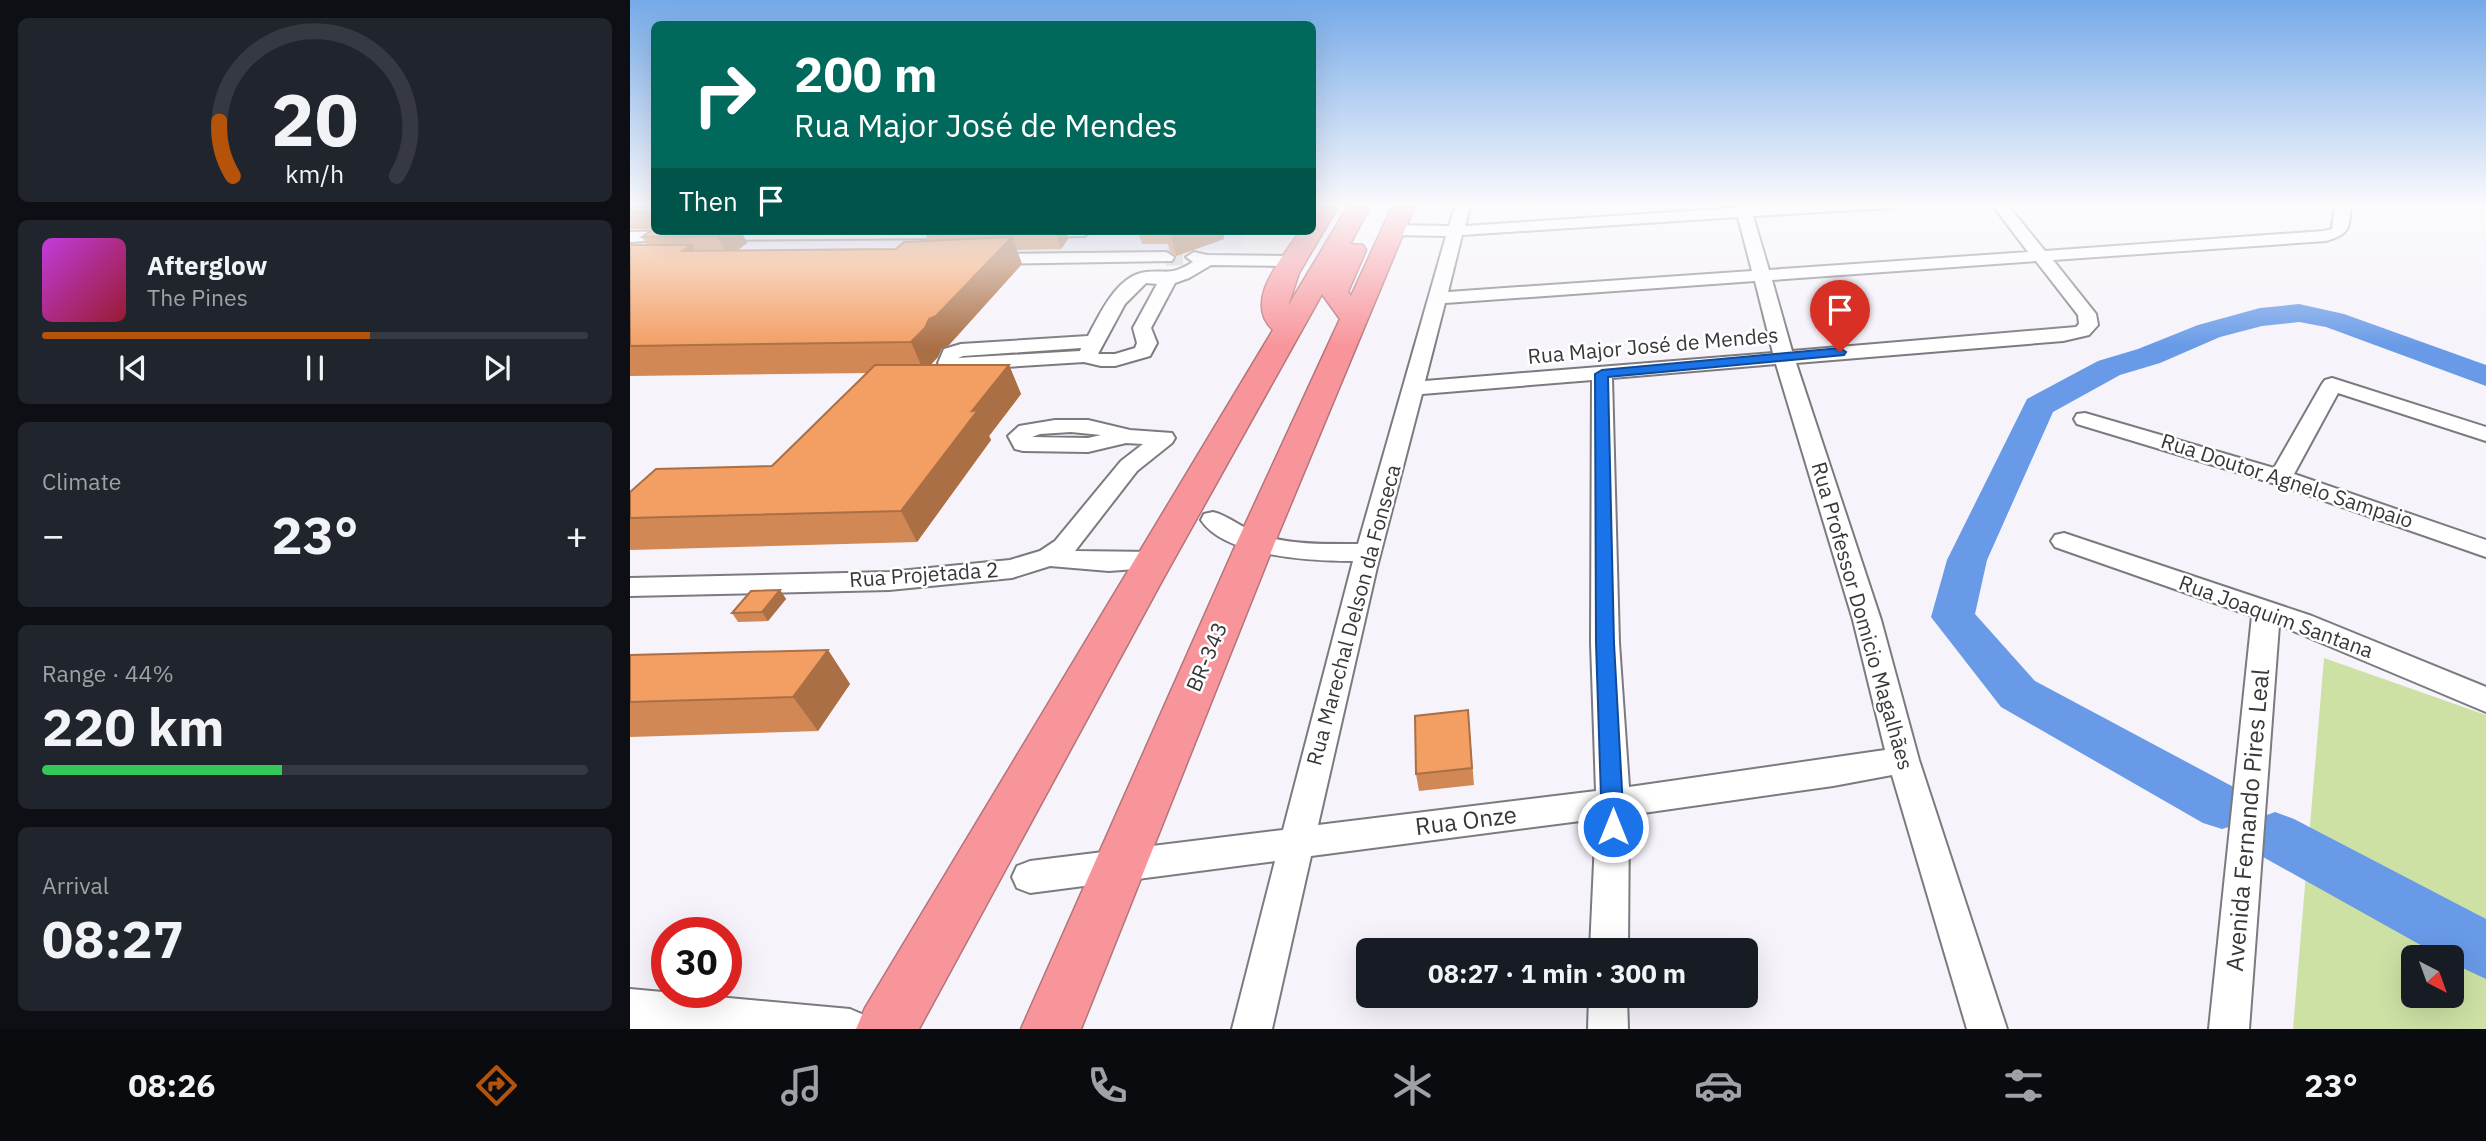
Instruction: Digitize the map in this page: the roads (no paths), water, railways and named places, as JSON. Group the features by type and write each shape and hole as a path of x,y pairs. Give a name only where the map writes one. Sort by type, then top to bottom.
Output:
{"highway":[{"path":"886,1029 1288,329 1333,262 1354,251"},
{"path":"1288,329 1275,315 1274,302 1293,261 1333,262"},
{"name":"BR-343","path":"1051,1029 1256,542 1333,262"}],"street":[{"name":"Rua Marechal Delson da Fonseca","path":"1252,1029 1368,552 1449,251"},
{"name":"Rua Professor Domicio Magalhães","path":"1755,251 1784,357 1867,620 1903,760 1987,1029"},
{"path":"2037,251 2040,255"},
{"path":"1436,298 2100,251"},
{"name":"Rua Major José de Mendes","path":"1414,388 2063,335 2082,331 2089,325 2089,321 2040,255"},
{"path":"966,260 1166,257"},
{"path":"1090,349 1130,286 1147,277 1168,279 1182,275 1200,258 1293,261"},
{"path":"1090,349 956,363 948,363 947,360 951,353 961,350 1090,349 1105,361 1143,352 1147,343 1142,328 1168,279"},
{"path":"1602,374 1605,643 1613,803 1609,938"},
{"path":"2281,476 2332,384 2486,434"},
{"name":"Rua Doutor Agnelo Sampaio","path":"2085,419 2281,476 2486,549"},
{"name":"Rua Projetada 2","path":"630,587 889,581 1012,569 1049,557 1064,547 1129,466 1164,438 1126,436"},
{"path":"1213,520 1271,547 1327,552 1368,552"},
{"name":"Rua Joaquim Santana","path":"2064,541 2266,611 2369,650 2486,700"},
{"path":"1049,557 1109,562 1153,561"},
{"name":"Avenida Fernando Pires Leal","path":"2229,1029 2266,611"},
{"name":"Rua Onze","path":"1030,877 1296,841 1613,803 1833,773 1903,760"},
{"path":"1608,1008 1608,1029"},
{"path":"630,1009 850,1029"}],"waterway":[{"path":"2222,807 2018,694 1953,617 1967,560 2039,406 2109,368 2149,356 2209,331 2260,317 2299,313 2334,320 2486,376"},
{"path":"2275,836 2486,950"}],"tunnel":[{"path":"1166,257 1194,257"}]}
